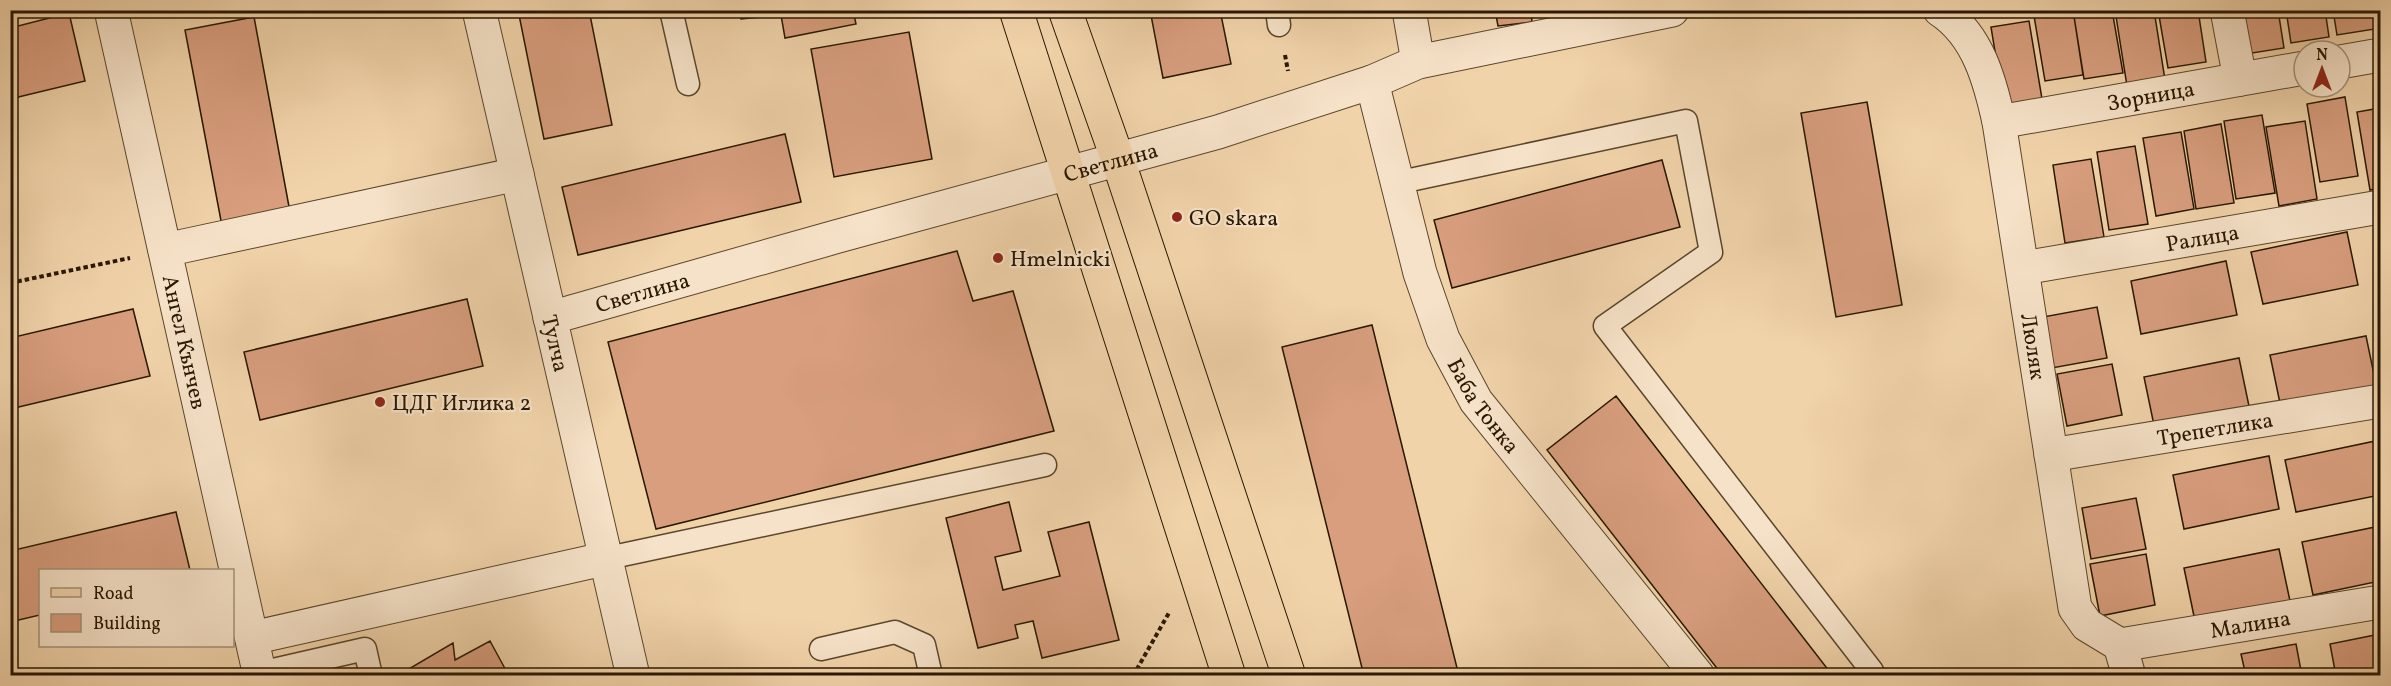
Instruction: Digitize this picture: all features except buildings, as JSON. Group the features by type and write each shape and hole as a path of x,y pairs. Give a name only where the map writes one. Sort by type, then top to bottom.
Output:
{"main road":[{"path":"1016,10 1229,675"},
{"path":"1065,10 1118,160 1289,675"}],"street":[{"name":"Ангел Кънчев","path":"111,10 260,674"},
{"name":"Тулча","path":"479,10 608,558 633,675"},
{"path":"1409,10 1418,62"},
{"name":"Люляк","path":"1940,10 1972,43 1990,83 1999,122 2075,609 2087,625 2125,660"},
{"path":"2228,10 2240,79"},
{"name":"Светлина","path":"550,318 1218,132 1372,82 1418,62 1658,12"},
{"path":"2352,60 2380,55"},
{"name":"Зорница","path":"1999,122 2292,70"},
{"name":"Баба Тонка","path":"1372,82 1420,273 1443,339 1476,401 1698,675"},
{"path":"165,250 517,174"},
{"name":"Ралица","path":"2023,268 2380,207"},
{"name":"Трепетлика","path":"2051,455 2380,401"},
{"path":"252,638 608,558"},
{"name":"Малина","path":"2125,660 2380,602"}],"lane":[{"path":"671,10 688,84"},
{"path":"1396,183 1686,121 1711,252 1605,326 1872,671 1866,675"},
{"path":"608,558 1045,465"},
{"path":"821,649 895,633 924,645 932,675"},
{"path":"260,674 365,649 371,675"}],"path":[{"path":"1278,17 1294,108"},
{"path":"10,283 165,250"},
{"path":"1133,675 1194,568"}],"place":[{"name":"GO skara","path":"1177,217"},
{"name":"Hmelnicki","path":"998,258"},
{"name":"ЦДГ Иглика 2","path":"380,402"}]}
